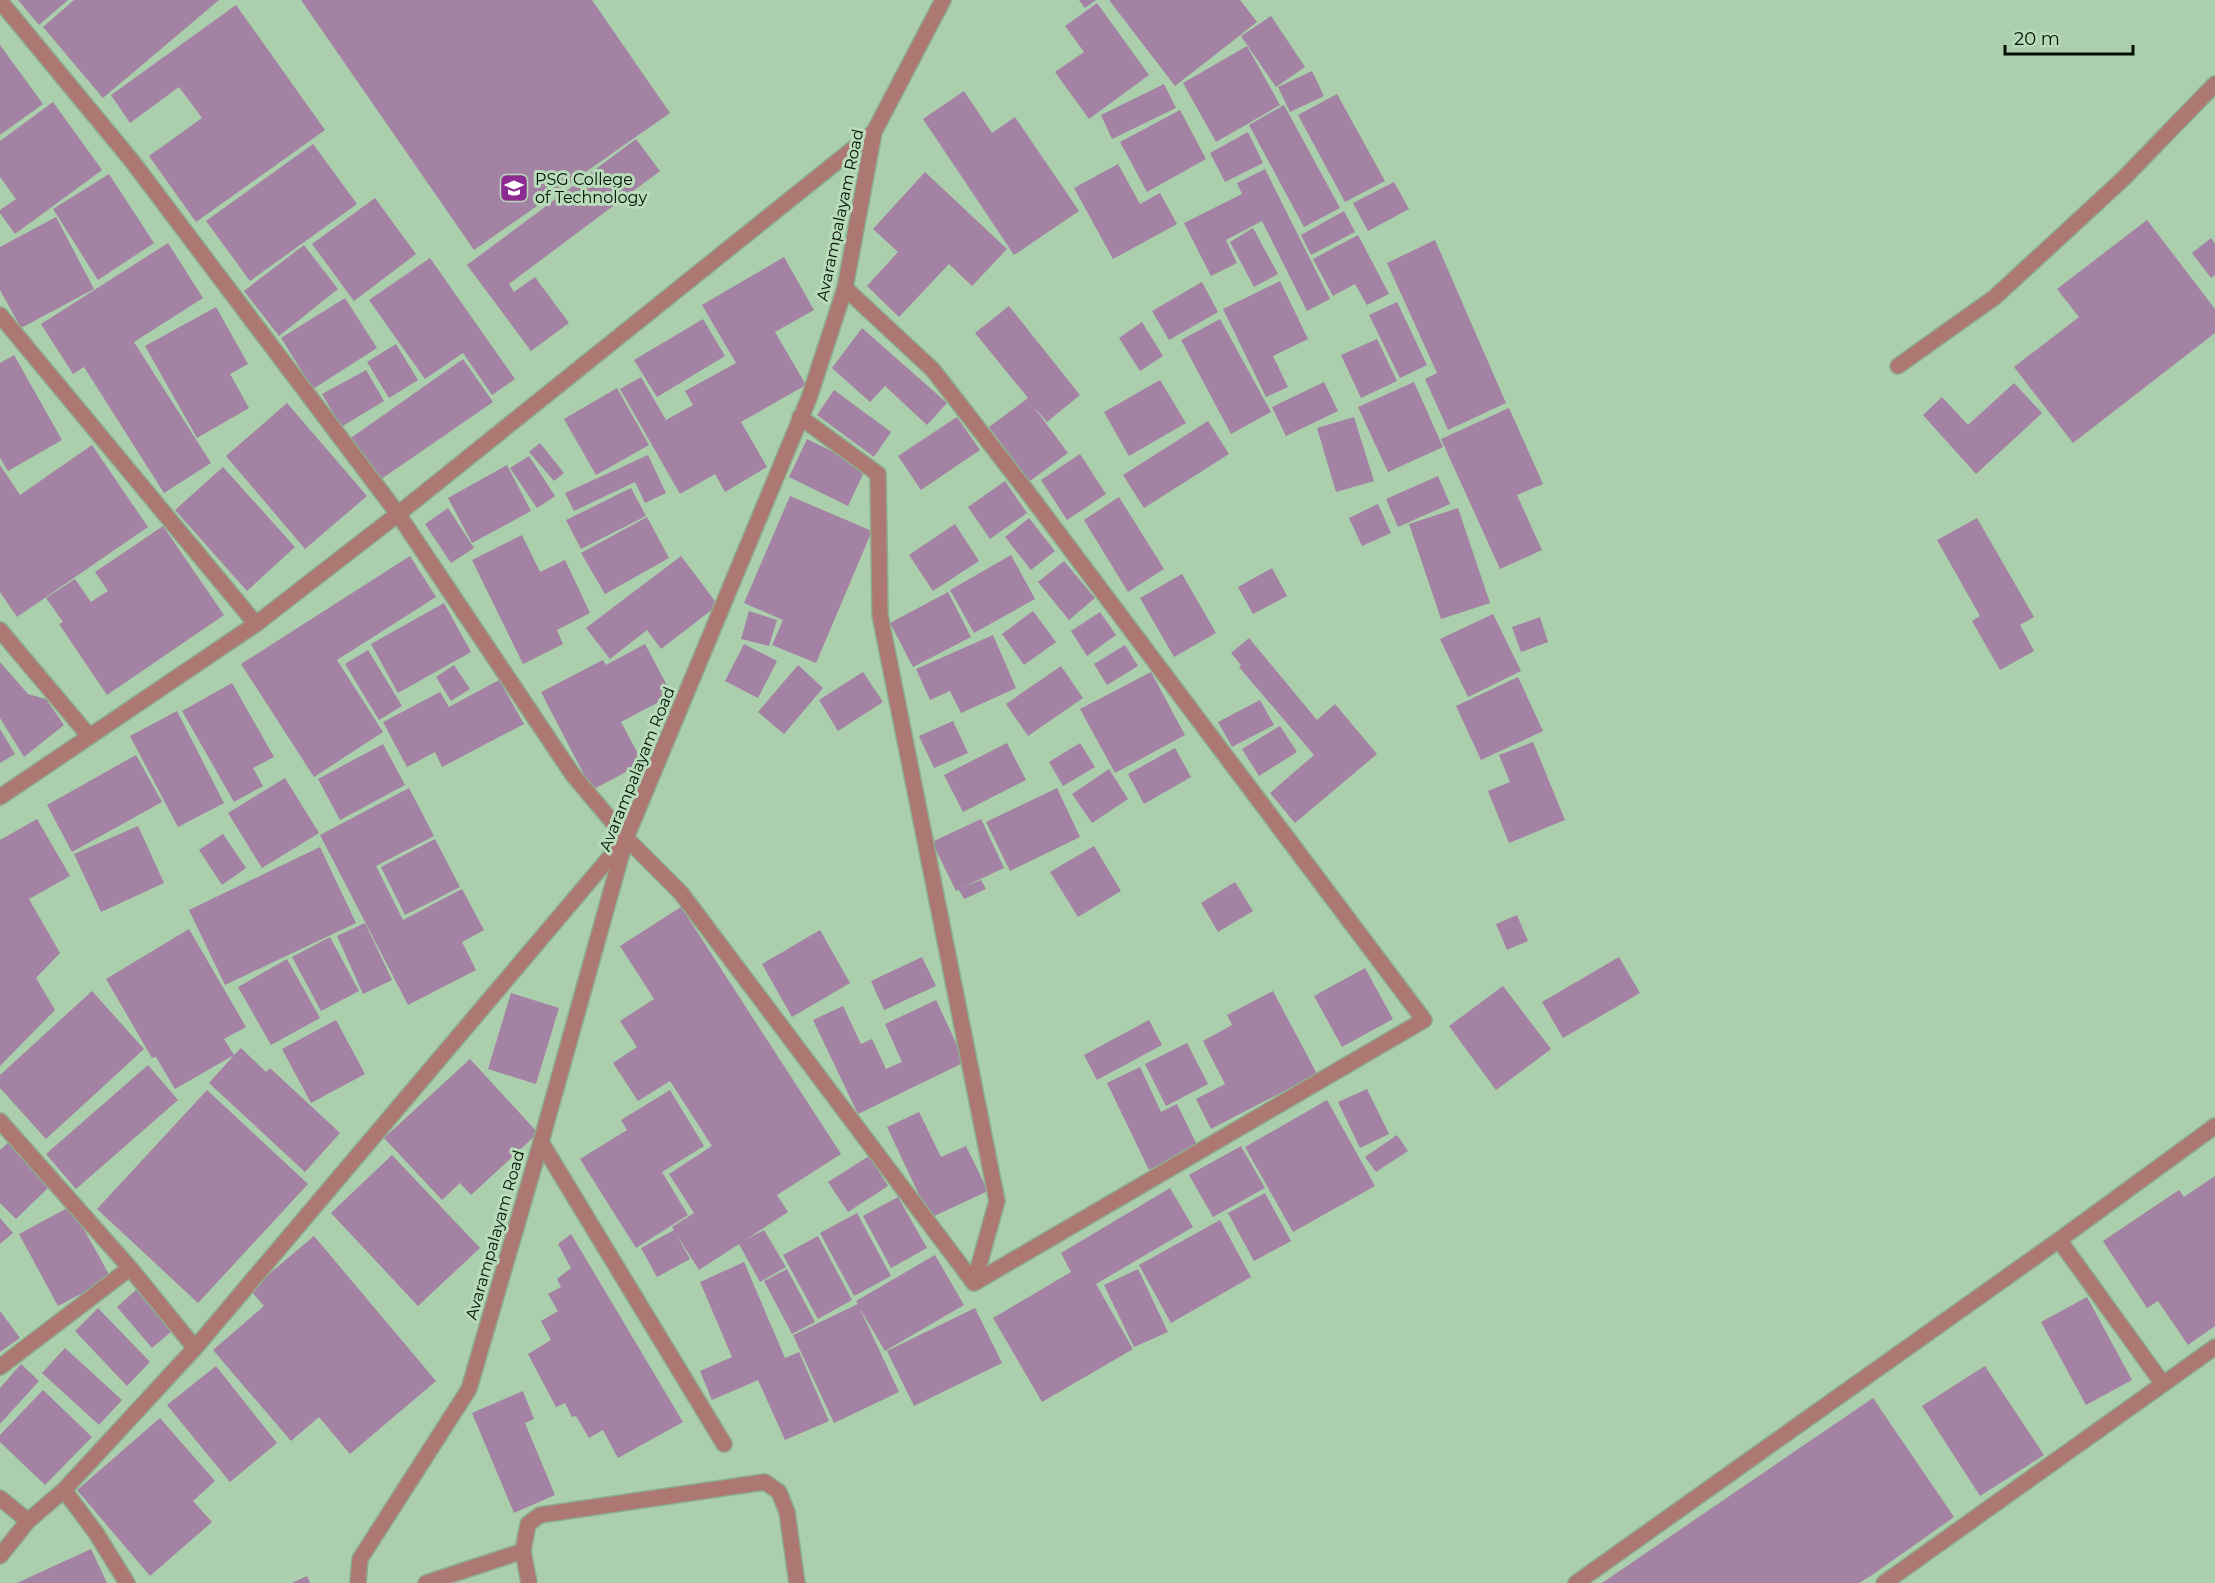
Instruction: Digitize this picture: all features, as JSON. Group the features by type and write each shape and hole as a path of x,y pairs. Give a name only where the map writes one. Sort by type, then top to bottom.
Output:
{"street":[{"name":"Avarampalayam Road","path":"358,1583 360,1559 469,1389 626,838 809,398 845,288 874,132 943,0"},
{"path":"0,1 132,161 398,514 573,774 626,838 681,893 974,1283"},
{"path":"1898,366 1995,297 2123,179 2215,84"},
{"path":"0,797 256,624 398,514 874,132"},
{"path":"845,288 933,370 1029,494 1424,1020 974,1283"},
{"path":"0,315 256,624"},
{"path":"800,417 878,474 880,615 997,1201 974,1283"},
{"path":"0,630 89,736"},
{"path":"0,1556 28,1521 64,1490 195,1348 626,838"},
{"path":"0,1121 130,1268 195,1348"},
{"path":"1576,1583 2059,1240 2215,1126"},
{"path":"541,1142 724,1444"},
{"path":"2059,1240 2163,1384"},
{"path":"0,1367 130,1268"},
{"path":"1884,1583 2215,1347"},
{"path":"529,1583 523,1551 528,1524 540,1515 765,1482 779,1492 787,1512 797,1583"},
{"path":"64,1490 96,1533 128,1583"},
{"path":"0,1498 28,1521"},
{"path":"426,1583 523,1551"}],"building":[{"path":"18,0 68,0 39,25"},
{"path":"74,0 219,0 103,98 43,27"},
{"path":"301,0 592,0 670,113 474,250"},
{"path":"1079,0 1096,0 1085,8"},
{"path":"1109,0 1240,0 1257,22 1175,86"},
{"path":"1097,3 1149,75 1089,119 1055,72 1084,52 1065,26"},
{"path":"236,5 325,130 196,222 149,156 202,118 179,87 130,123 111,95"},
{"path":"1271,16 1305,67 1276,87 1241,36"},
{"path":"0,45 43,104 0,135"},
{"path":"1247,46 1280,105 1216,142 1183,83"},
{"path":"1312,71 1324,96 1290,112 1278,87"},
{"path":"1164,84 1176,108 1112,139 1101,115"},
{"path":"964,91 992,133 1015,117 1079,211 1014,255 923,119"},
{"path":"1337,94 1385,181 1345,202 1298,115"},
{"path":"53,102 102,170 15,234 0,213 0,210 16,199 0,177 0,141"},
{"path":"1284,105 1340,208 1304,227 1249,125"},
{"path":"1180,110 1206,159 1147,192 1120,142"},
{"path":"1248,132 1263,163 1225,182 1210,153"},
{"path":"636,139 660,171 509,284 514,292 535,277 569,323 531,351 467,265"},
{"path":"313,144 357,204 250,281 206,221"},
{"path":"1118,164 1140,204 1160,193 1177,224 1113,259 1074,188"},
{"path":"1265,169 1330,299 1307,311 1262,221 1226,240 1237,263 1211,276 1184,223 1242,194 1237,183"},
{"path":"925,172 1007,249 972,286 949,264 899,317 867,286 898,252 873,229"},
{"path":"109,174 154,243 98,280 53,209"},
{"path":"1394,182 1409,209 1368,231 1353,203"},
{"path":"375,198 416,254 354,301 312,244"},
{"path":"1344,211 1355,232 1311,255 1301,235"},
{"path":"56,217 94,289 21,328 0,290 0,247"},
{"path":"2147,220 2215,309 2215,333 2073,443 2014,367 2079,317 2057,289"},
{"path":"1253,228 1278,274 1254,287 1230,242"},
{"path":"1358,235 1389,294 1367,305 1355,284 1333,296 1313,259"},
{"path":"2211,238 2215,244 2215,275 2211,278 2192,253"},
{"path":"1435,240 1506,403 1448,430 1425,379 1437,373 1387,263"},
{"path":"168,243 203,298 134,342 211,463 164,493 84,367 73,374 41,324"},
{"path":"304,245 338,289 279,336 244,291"},
{"path":"784,257 814,310 775,332 806,385 741,422 767,467 725,492 715,474 680,494 620,389 641,377 666,420 693,405 685,391 736,363 702,305"},
{"path":"430,258 515,379 492,395 463,353 425,379 369,300"},
{"path":"1280,281 1308,339 1273,356 1288,387 1266,397 1223,309"},
{"path":"1202,282 1218,312 1169,340 1152,311"},
{"path":"345,298 377,348 313,389 281,338"},
{"path":"1397,302 1427,365 1400,378 1369,315"},
{"path":"1009,306 1080,395 1047,422 1033,406 1068,453 1030,481 989,427 1028,398 975,333"},
{"path":"216,307 248,364 230,374 249,408 197,438 145,346"},
{"path":"703,319 725,356 657,397 634,360"},
{"path":"1220,319 1271,412 1231,434 1181,340"},
{"path":"1142,322 1163,356 1140,371 1119,338"},
{"path":"862,328 947,403 927,425 885,386 870,402 832,368"},
{"path":"1377,339 1397,381 1361,398 1341,355"},
{"path":"396,344 418,380 389,398 367,362"},
{"path":"14,355 62,440 8,471 0,458 0,363"},
{"path":"463,359 493,402 377,482 348,440"},
{"path":"366,370 384,401 341,427 322,394"},
{"path":"1160,380 1186,423 1129,456 1104,412"},
{"path":"1324,382 1338,411 1286,436 1272,407"},
{"path":"1414,382 1443,447 1388,472 1358,407"},
{"path":"2014,383 2042,413 1976,474 1923,415 1942,397 1968,425"},
{"path":"617,388 649,445 596,475 564,419"},
{"path":"834,390 891,432 874,457 817,415"},
{"path":"287,403 367,496 305,549 226,456"},
{"path":"1509,408 1543,484 1517,495 1542,550 1500,569 1441,439"},
{"path":"957,417 980,450 921,490 898,456"},
{"path":"1354,417 1374,481 1336,492 1317,428"},
{"path":"1208,421 1229,454 1144,508 1123,475"},
{"path":"807,439 866,468 848,506 789,477"},
{"path":"540,443 564,473 554,481 529,452"},
{"path":"92,445 148,527 17,617 0,592 0,465 20,495"},
{"path":"1080,454 1106,494 1067,520 1041,480"},
{"path":"648,455 666,493 645,503 635,482 574,511 565,493"},
{"path":"529,456 555,496 537,508 510,468"},
{"path":"507,465 531,511 472,543 448,498"},
{"path":"223,467 295,547 247,591 175,510"},
{"path":"1438,476 1450,504 1398,527 1386,499"},
{"path":"1005,481 1027,513 990,539 968,507"},
{"path":"631,488 646,516 581,549 566,520"},
{"path":"790,496 872,531 816,663 772,645 783,620 744,603"},
{"path":"1119,497 1164,569 1128,592 1084,520"},
{"path":"1378,504 1391,533 1362,546 1349,518"},
{"path":"448,508 474,548 451,563 425,524"},
{"path":"1458,508 1490,603 1441,619 1409,524"},
{"path":"647,517 669,558 605,594 581,553"},
{"path":"1029,518 1055,551 1031,570 1005,537"},
{"path":"1977,518 2034,617 2020,625 2034,651 2000,670 1972,621 1980,616 1937,540"},
{"path":"955,524 979,561 933,591 909,555"},
{"path":"163,526 224,615 107,695 59,624 63,622 46,598 75,579 91,602 108,591 95,572"},
{"path":"522,535 540,572 565,560 590,613 557,630 563,644 523,664 472,560"},
{"path":"1011,555 1035,599 974,633 950,590"},
{"path":"410,556 436,597 337,660 383,732 314,777 241,664"},
{"path":"681,556 718,605 661,649 647,630 610,659 586,628"},
{"path":"1064,561 1095,598 1069,620 1038,582"},
{"path":"1272,568 1287,596 1253,614 1238,587"},
{"path":"1182,574 1216,633 1174,657 1140,598"},
{"path":"948,592 971,637 913,667 890,623"},
{"path":"444,603 471,652 398,693 371,644"},
{"path":"749,611 777,620 769,646 741,639"},
{"path":"1033,611 1056,642 1024,665 1002,634"},
{"path":"1100,612 1116,635 1087,656 1071,631"},
{"path":"1493,614 1521,671 1468,697 1440,639"},
{"path":"1540,617 1548,642 1521,652 1512,627"},
{"path":"993,635 1016,688 961,713 950,691 930,700 916,669"},
{"path":"1249,638 1317,720 1335,704 1377,754 1295,823 1270,793 1314,755 1239,667 1241,665 1231,653"},
{"path":"645,644 672,695 621,722 643,763 592,790 541,692 603,660 606,665"},
{"path":"744,644 777,661 758,698 725,681"},
{"path":"1125,645 1138,666 1107,685 1094,664"},
{"path":"368,650 402,706 379,720 345,664"},
{"path":"0,662 28,694 46,699 64,725 24,757 0,718"},
{"path":"454,665 470,689 451,701 436,677"},
{"path":"798,665 823,688 784,734 758,712"},
{"path":"1061,666 1083,698 1028,736 1006,704"},
{"path":"863,672 883,702 838,731 819,700"},
{"path":"1151,672 1185,735 1115,773 1080,709"},
{"path":"1518,677 1543,731 1481,760 1456,706"},
{"path":"499,680 524,724 442,767 435,752 407,767 383,722 440,692 449,707"},
{"path":"232,683 274,757 253,768 263,786 234,802 182,711"},
{"path":"1260,700 1274,725 1232,747 1218,722"},
{"path":"177,711 224,803 178,827 130,736"},
{"path":"953,721 968,753 934,768 919,736"},
{"path":"1280,726 1297,752 1259,776 1242,749"},
{"path":"0,729 15,754 0,763"},
{"path":"1533,742 1565,820 1509,843 1488,791 1510,782 1499,755"},
{"path":"1007,743 1026,780 963,812 944,775"},
{"path":"1080,743 1095,767 1063,786 1049,762"},
{"path":"383,744 405,785 340,820 318,779"},
{"path":"1175,748 1191,777 1144,804 1128,774"},
{"path":"136,755 162,802 72,852 47,805"},
{"path":"1109,769 1128,799 1092,823 1072,794"},
{"path":"285,778 319,833 262,868 228,813"},
{"path":"409,788 434,836 376,866 403,920 462,889 484,930 462,942 476,970 408,1005 320,835"},
{"path":"1057,788 1080,837 1010,871 986,822"},
{"path":"37,819 70,876 29,899 60,953 36,978 55,1010 0,1066 0,840"},
{"path":"981,819 1004,868 961,888 981,880 986,889 964,899 959,890 956,891 932,842"},
{"path":"138,826 164,883 101,912 74,854"},
{"path":"223,834 246,868 222,885 199,850"},
{"path":"435,839 460,887 405,915 381,867"},
{"path":"1094,846 1121,891 1078,917 1050,872"},
{"path":"320,847 356,923 225,985 189,910"},
{"path":"1235,882 1253,911 1218,932 1201,903"},
{"path":"681,907 841,1154 777,1195 788,1212 745,1240 764,1230 786,1267 760,1282 739,1244 699,1270 676,1234 690,1259 657,1277 641,1248 674,1230 672,1227 694,1213 669,1174 712,1146 670,1081 638,1101 613,1063 637,1047 620,1021 654,999 620,946"},
{"path":"1517,915 1528,941 1507,950 1496,924"},
{"path":"365,923 392,980 363,994 337,936"},
{"path":"189,929 246,1027 224,1039 234,1055 175,1089 156,1057 152,1058 106,979"},
{"path":"820,930 850,983 792,1017 762,964"},
{"path":"330,937 359,991 321,1011 292,957"},
{"path":"922,957 936,986 884,1010 871,981"},
{"path":"1619,957 1640,993 1563,1038 1542,1002"},
{"path":"287,959 320,1018 271,1045 238,987"},
{"path":"1365,968 1393,1019 1342,1047 1314,996"},
{"path":"1503,986 1551,1049 1496,1090 1449,1026"},
{"path":"92,991 144,1049 46,1139 0,1088 0,1075"},
{"path":"1273,991 1317,1074 1211,1129 1196,1099 1225,1084 1203,1041 1232,1025 1227,1015"},
{"path":"511,993 559,1008 536,1084 488,1069"},
{"path":"936,1000 965,1062 858,1114 813,1020 843,1006 861,1044 872,1039 886,1069 902,1062 885,1024"},
{"path":"336,1020 365,1074 311,1103 282,1049"},
{"path":"1149,1020 1162,1045 1097,1080 1084,1055"},
{"path":"1187,1043 1208,1084 1166,1106 1145,1064"},
{"path":"241,1048 266,1072 270,1068 340,1133 305,1172 209,1083"},
{"path":"470,1059 538,1133 471,1195 460,1183 442,1200 384,1138"},
{"path":"148,1065 178,1100 76,1189 46,1154"},
{"path":"1140,1067 1161,1112 1177,1104 1198,1147 1149,1170 1107,1083"},
{"path":"1367,1089 1389,1134 1360,1148 1338,1102"},
{"path":"207,1090 308,1184 198,1303 97,1209"},
{"path":"670,1090 704,1146 662,1172 688,1215 636,1248 580,1159 627,1130 621,1120"},
{"path":"1327,1100 1375,1186 1293,1232 1245,1147"},
{"path":"919,1112 941,1157 966,1146 988,1191 930,1218 887,1127"},
{"path":"1397,1135 1408,1151 1376,1172 1365,1157"},
{"path":"9,1142 50,1186 16,1219 0,1203 0,1150"},
{"path":"1241,1146 1265,1188 1213,1217 1189,1175"},
{"path":"392,1155 480,1248 418,1306 331,1213"},
{"path":"869,1156 888,1186 848,1212 828,1182"},
{"path":"2215,1176 2215,1326 2188,1345 2158,1301 2147,1308 2103,1241 2179,1190 2184,1197"},
{"path":"1170,1188 1193,1227 1096,1284 1133,1349 1042,1402 993,1318 1071,1272 1061,1253"},
{"path":"1265,1193 1291,1241 1254,1261 1228,1213"},
{"path":"898,1197 927,1248 891,1268 863,1216"},
{"path":"71,1206 111,1278 58,1306 19,1234"},
{"path":"857,1213 891,1276 854,1296 820,1233"},
{"path":"0,1218 13,1233 0,1244"},
{"path":"1220,1220 1251,1277 1171,1323 1139,1265"},
{"path":"571,1234 683,1422 618,1458 603,1430 589,1438 576,1416 572,1417 565,1403 556,1407 528,1354 551,1340 541,1321 558,1311 548,1294 561,1287 557,1279 571,1268 558,1244"},
{"path":"314,1236 436,1381 350,1454 319,1417 291,1441 213,1350 264,1306 250,1290"},
{"path":"818,1236 852,1300 818,1319 783,1255"},
{"path":"935,1255 964,1305 885,1351 859,1307 899,1392 834,1423 793,1335 858,1304 856,1301"},
{"path":"744,1262 785,1358 799,1352 829,1421 785,1440 758,1380 712,1400 700,1371 732,1357 700,1282"},
{"path":"787,1269 815,1322 792,1334 764,1281"},
{"path":"1138,1269 1168,1332 1134,1347 1104,1285"},
{"path":"136,1290 172,1331 152,1348 117,1307"},
{"path":"2087,1297 2132,1380 2086,1405 2041,1322"},
{"path":"98,1308 150,1362 127,1386 75,1331"},
{"path":"975,1308 1002,1363 914,1406 887,1351"},
{"path":"0,1311 20,1338 0,1352"},
{"path":"65,1348 122,1400 99,1425 42,1373"},
{"path":"21,1364 39,1381 0,1424 0,1388"},
{"path":"216,1366 277,1443 230,1482 167,1405"},
{"path":"1985,1366 2044,1455 1980,1496 1922,1406"},
{"path":"43,1390 92,1437 45,1485 0,1442 0,1435"},
{"path":"523,1391 534,1419 525,1423 555,1495 514,1513 472,1413"},
{"path":"1873,1398 1954,1517 1872,1575 1859,1583 1602,1583"},
{"path":"160,1418 215,1481 193,1501 212,1522 150,1576 77,1490"},
{"path":"91,1549 107,1583 17,1583"},
{"path":"307,1576 310,1583 292,1583"}],"place":[{"name":"PSG College of Technology","path":"514,188"}]}
